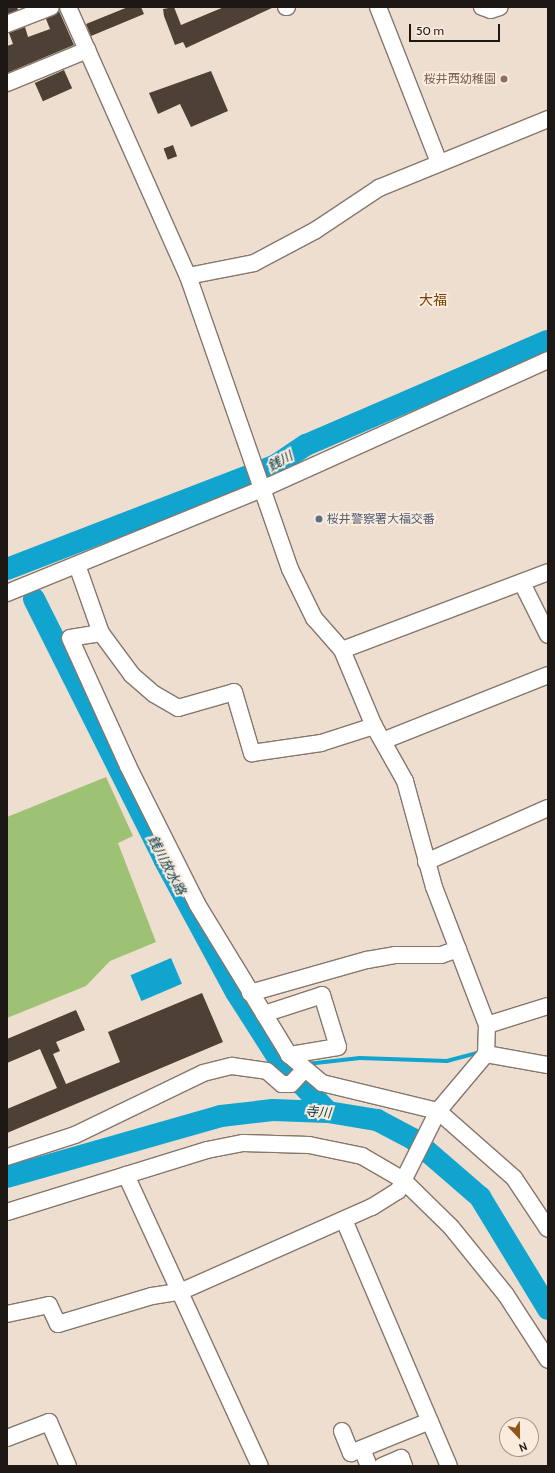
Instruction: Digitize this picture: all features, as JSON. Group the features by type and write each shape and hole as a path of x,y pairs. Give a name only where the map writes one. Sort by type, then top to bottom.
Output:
{"street":[{"path":"7,24 51,7"},
{"path":"7,1314 49,1305 58,1324 152,1296 182,1291 344,1220 392,1196 405,1177 436,1114 485,1050 487,1025 426,862 405,781 385,740 374,726 342,650 314,618 290,569 256,479 188,276 68,7"},
{"path":"378,7 440,163"},
{"path":"482,7 491,10 500,7"},
{"path":"7,83 87,50"},
{"path":"188,276 254,262 316,230 379,188 548,119"},
{"path":"7,593 77,565 256,479 548,360"},
{"path":"77,565 101,633 132,675 154,694 178,708 234,692 252,753 321,743 374,726"},
{"path":"342,650 548,572"},
{"path":"522,583 548,635"},
{"path":"101,633 70,638 155,821 197,904 250,993 297,1063 322,1083 436,1114 514,1178 548,1229"},
{"path":"385,740 548,675"},
{"path":"426,862 548,808"},
{"path":"250,993 367,960 395,955 441,955 458,949"},
{"path":"264,1014 322,995 338,1047 297,1063"},
{"path":"487,1025 548,1006"},
{"path":"485,1050 548,1065"},
{"path":"7,1156 75,1135 203,1073 232,1066 267,1071 282,1084 291,1084 297,1063"},
{"path":"7,1212 207,1150 243,1143 279,1142 362,1156 405,1177 467,1244 506,1295 548,1360"},
{"path":"126,1175 182,1291 260,1466"},
{"path":"344,1220 449,1466"},
{"path":"342,1431 351,1453 430,1421"},
{"path":"7,1438 49,1422 68,1466"},
{"path":"362,1449 369,1466"},
{"path":"382,1466 401,1458 404,1466"}],"green space":[{"path":"106,777 133,836 118,843 156,942 110,961 86,986 7,1018 7,817"}],"water":[{"path":"171,958 182,984 141,1001 130,975"}],"building":[{"path":"7,7 17,7 18,10 7,14"},
{"path":"128,7 141,7 144,14 91,36 86,24"},
{"path":"174,7 181,25 224,7 274,7 186,48 183,42 175,45 164,16 163,9"},
{"path":"59,11 74,45 7,73 7,46 13,44 9,33 25,27 28,37 50,29 46,19"},
{"path":"64,70 72,88 43,101 35,83"},
{"path":"211,71 228,111 191,127 180,104 158,114 149,93"},
{"path":"173,145 177,156 168,160 164,148"},
{"path":"202,993 223,1042 7,1133 7,1109 57,1088 40,1049 7,1063 7,1039 76,1010 85,1030 56,1042 60,1051 53,1054 66,1084 120,1062 108,1032"}],"waterway":[{"name":"銭川","path":"7,569 276,465 306,445 548,341"},
{"name":"銭川放水路","path":"34,599 164,859 236,992 280,1061 328,1112"},
{"path":"307,1064 360,1058 447,1061 480,1052"},
{"name":"寺川","path":"7,1177 221,1116 273,1110 328,1112 377,1120 413,1139 480,1197 548,1309"}],"place":[{"name":"桜井西幼稚園","path":"504,79"},
{"name":"桜井警察署大福交番","path":"319,519"}],"district":[{"name":"大福","path":"433,300"}]}
